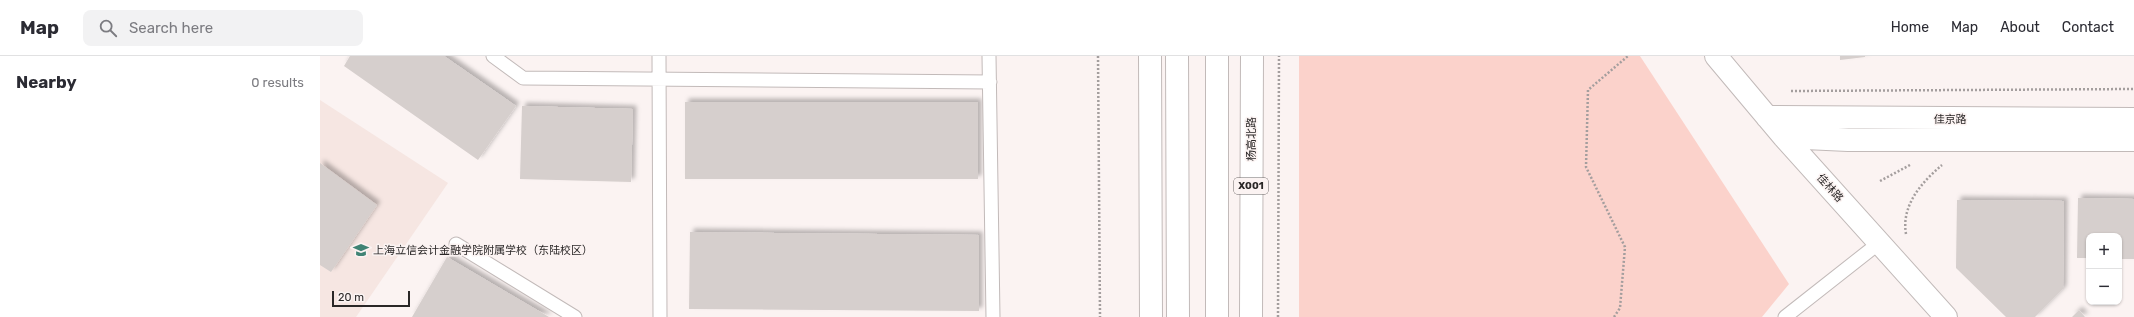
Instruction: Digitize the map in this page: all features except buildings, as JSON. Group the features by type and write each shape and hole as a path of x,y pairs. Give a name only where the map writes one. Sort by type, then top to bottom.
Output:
{"main road":[{"path":"1150,56 1151,317"},
{"path":"1177,56 1178,317"},
{"path":"1217,56 1217,317"},
{"name":"杨高北路","path":"1251,317 1252,56"},
{"name":"佳林路","path":"1716,56 1784,137 1946,317"},
{"name":"佳京路","path":"1767,117 2134,119"},
{"name":"佳京路","path":"1784,137 1848,140 2134,140"}],"lane":[{"path":"493,56 523,78 990,82"},
{"path":"659,56 660,317"},
{"path":"989,56 993,317"},
{"path":"1785,317 1879,243"},
{"path":"456,244 575,317"}],"path":[{"path":"1098,56 1100,317"},
{"path":"1278,317 1279,56"},
{"path":"1614,317 1620,308 1625,247 1586,167 1588,90 1628,56"},
{"path":"1785,91 1807,89 2134,89"},
{"path":"1906,236 1905,228 1910,201 1927,178 1946,161"}],"shaded area":[{"path":"1299,56 1640,56 1789,284 1762,317 1299,317"},
{"name":"上海立信会计金融学院附属学校（东陆校区）","path":"320,100 448,183 356,317 320,317"}],"place":[{"name":"上海立信会计金融学院附属学校（东陆校区）","path":"361,250"}]}
